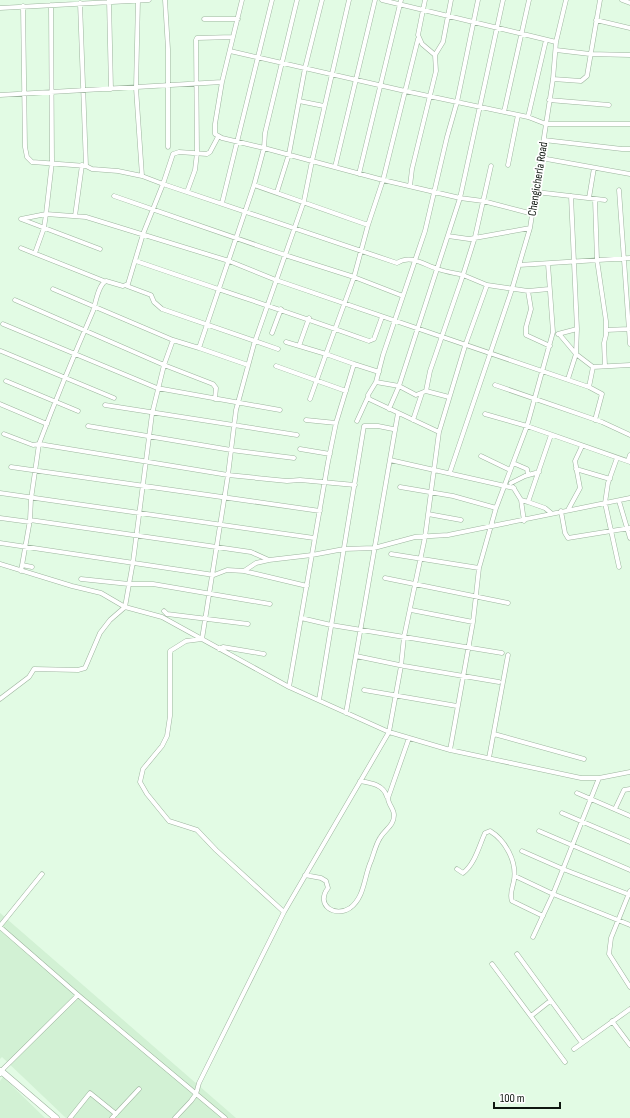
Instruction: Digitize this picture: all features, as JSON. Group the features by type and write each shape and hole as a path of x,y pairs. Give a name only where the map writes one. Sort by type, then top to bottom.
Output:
{"street":[{"path":"138,0 136,88 142,176"},
{"path":"0,8 149,0"},
{"path":"165,0 168,147"},
{"path":"242,0 222,82 214,124 214,130 218,137 289,154 383,180 460,198 483,201 533,214"},
{"path":"222,203 272,0"},
{"path":"199,348 254,185 264,148 265,133 297,0"},
{"path":"277,192 289,154 306,68 322,0"},
{"path":"202,639 214,575 216,547 238,404 248,365 267,305 304,201 331,74 349,0"},
{"path":"335,167 375,0"},
{"path":"382,0 401,2 423,10 447,15 473,23 556,42"},
{"path":"310,399 354,277 368,225 383,180 418,39 425,0"},
{"path":"434,55 443,42 451,0"},
{"path":"357,421 376,382 394,321 425,231 457,102 478,0"},
{"path":"389,409 419,330 460,198 503,0"},
{"path":"504,112 529,0"},
{"name":"Chengicherla Road","path":"450,472 491,354 530,228 553,79 556,42 566,0"},
{"path":"553,79 585,80 587,76 600,0"},
{"path":"622,0 630,3"},
{"path":"109,1 111,89"},
{"path":"359,174 401,2"},
{"path":"75,216 84,166 80,4"},
{"path":"35,253 44,228 52,162 53,92 51,5"},
{"path":"23,6 27,157 32,162 52,162 84,166 92,169 118,171 142,176 397,263 402,260 415,260 438,269 463,275 487,285 528,291 549,289"},
{"path":"204,19 238,18"},
{"path":"596,20 630,28"},
{"path":"187,192 195,170 197,153 196,39 234,37"},
{"path":"410,186 429,96 436,71 434,55 418,39"},
{"path":"528,117 546,40"},
{"path":"556,50 590,54 630,55"},
{"path":"230,51 380,86 528,117 546,124 630,124"},
{"path":"0,95 222,82"},
{"path":"549,100 609,105"},
{"path":"299,101 324,106"},
{"path":"508,165 518,115"},
{"path":"127,286 136,261 143,234 154,209 173,154 179,152 209,153 218,137"},
{"path":"544,140 630,149"},
{"path":"541,158 630,174"},
{"path":"414,420 475,237 490,166"},
{"path":"589,198 594,168"},
{"path":"254,185 304,201 368,225"},
{"path":"619,190 630,344"},
{"path":"536,192 605,200"},
{"path":"114,196 285,255 354,277 403,296"},
{"path":"568,379 576,354 577,329 571,196"},
{"path":"595,199 597,260 606,330 604,343 605,366"},
{"path":"100,249 21,219 46,214 86,217 229,261 276,280 441,338 542,372 568,379 602,394 594,420"},
{"path":"448,236 469,239 530,228"},
{"path":"21,248 104,281 127,286 151,295 154,302 162,309 278,349"},
{"path":"519,264 548,264 630,258"},
{"path":"136,261 219,290 309,318 372,341 382,317"},
{"path":"450,750 462,676 473,622 479,568 496,508 527,426 553,332 548,264"},
{"path":"21,571 30,521 31,499 39,444 64,378 104,281"},
{"path":"175,1118 196,1094 199,1083 284,912 389,732 401,666 404,637 411,610 425,537 439,432 465,346 487,285"},
{"path":"53,289 173,340 248,365"},
{"path":"528,291 531,309 526,327 526,335 550,346"},
{"path":"15,300 215,386 215,399"},
{"path":"272,333 280,309"},
{"path":"299,346 309,318"},
{"path":"3,324 74,355 157,388 238,404 280,410"},
{"path":"560,335 577,329"},
{"path":"606,330 629,329"},
{"path":"553,332 560,335 576,354 593,367 630,365"},
{"path":"0,699 29,677 34,669 74,670 86,668 100,633 110,620 125,607 137,536 152,414 157,388 173,340"},
{"path":"286,342 379,372"},
{"path":"1,351 114,398"},
{"path":"288,687 336,423 354,364"},
{"path":"276,366 317,382 346,391"},
{"path":"589,387 593,367"},
{"path":"6,381 78,411"},
{"path":"376,382 399,386 412,394 424,392 449,397"},
{"path":"495,385 594,420 630,435"},
{"path":"368,397 389,409 439,432"},
{"path":"0,404 47,424"},
{"path":"105,405 234,427 297,435"},
{"path":"346,713 390,460 394,429 398,413"},
{"path":"485,414 527,426 629,462 630,455"},
{"path":"306,420 336,423"},
{"path":"88,426 231,450 294,458"},
{"path":"319,700 364,426 378,426 394,429"},
{"path":"4,434 33,445 39,444 228,474 287,481 326,482 355,485"},
{"path":"528,502 551,435"},
{"path":"568,510 580,488 576,469 576,456 582,446"},
{"path":"300,449 330,454"},
{"path":"482,456 510,470"},
{"path":"617,458 610,479 605,503 619,567"},
{"path":"390,460 450,472 504,487 514,488"},
{"path":"512,463 524,466 527,469 528,475"},
{"path":"11,467 224,499 320,511"},
{"path":"576,469 610,479"},
{"path":"511,483 528,475 539,472"},
{"path":"508,477 521,500 524,520"},
{"path":"400,487 430,492 496,508"},
{"path":"0,493 31,499 314,538"},
{"path":"244,571 256,563 269,560 312,555 344,549 374,548 415,537 448,535 630,498"},
{"path":"521,500 545,508 551,513"},
{"path":"619,501 630,538"},
{"path":"561,511 565,533 568,538 628,528"},
{"path":"428,514 462,520"},
{"path":"0,518 251,552 269,560"},
{"path":"0,542 214,575 227,570 244,571 307,586"},
{"path":"391,554 479,568"},
{"path":"0,564 101,593 125,607 162,617 288,687 389,732 450,750 581,778 600,778 630,772"},
{"path":"22,564 32,567"},
{"path":"385,578 508,603"},
{"path":"81,579 129,584 153,584 270,604"},
{"path":"411,610 473,622"},
{"path":"164,611 167,614 248,624"},
{"path":"301,618 331,625 502,653"},
{"path":"202,639 186,641 170,651 170,716 167,736 162,746 143,769 140,782 147,794 169,820 197,830 216,850 284,912"},
{"path":"219,649 223,647 264,654"},
{"path":"489,758 508,655"},
{"path":"356,656 401,666 499,682"},
{"path":"364,690 457,706"},
{"path":"494,734 584,759"},
{"path":"388,798 409,738"},
{"path":"533,937 553,894 600,778"},
{"path":"305,876 321,878 326,881 328,888 324,894 323,900 326,905 335,912 342,912 356,903 361,896 369,865 379,838 387,831 393,821 394,813 386,791 379,786 360,781"},
{"path":"615,809 624,790 630,790"},
{"path":"577,793 630,816"},
{"path":"562,813 582,823 630,842"},
{"path":"457,869 463,873 465,871 474,860 485,833 490,831 500,837 505,843 515,868 515,876 510,896 512,901 543,916"},
{"path":"538,831 630,870"},
{"path":"522,852 563,869 629,893 609,946 609,954 630,986"},
{"path":"42,874 0,926 78,995 225,1118"},
{"path":"515,876 553,894 630,924"},
{"path":"517,954 582,1043"},
{"path":"492,964 565,1062"},
{"path":"56,1118 0,1073 78,995"},
{"path":"531,1016 550,1001"},
{"path":"574,1049 630,1009"},
{"path":"612,1021 630,1045"},
{"path":"112,1118 139,1088"},
{"path":"70,1118 90,1093 116,1114"},
{"path":"43,1108 52,1118"}],"shaded area":[{"path":"0,913 236,1118 66,1118 2,1057 0,1059"},
{"path":"3,1077 45,1118 0,1118 0,1081"}]}
